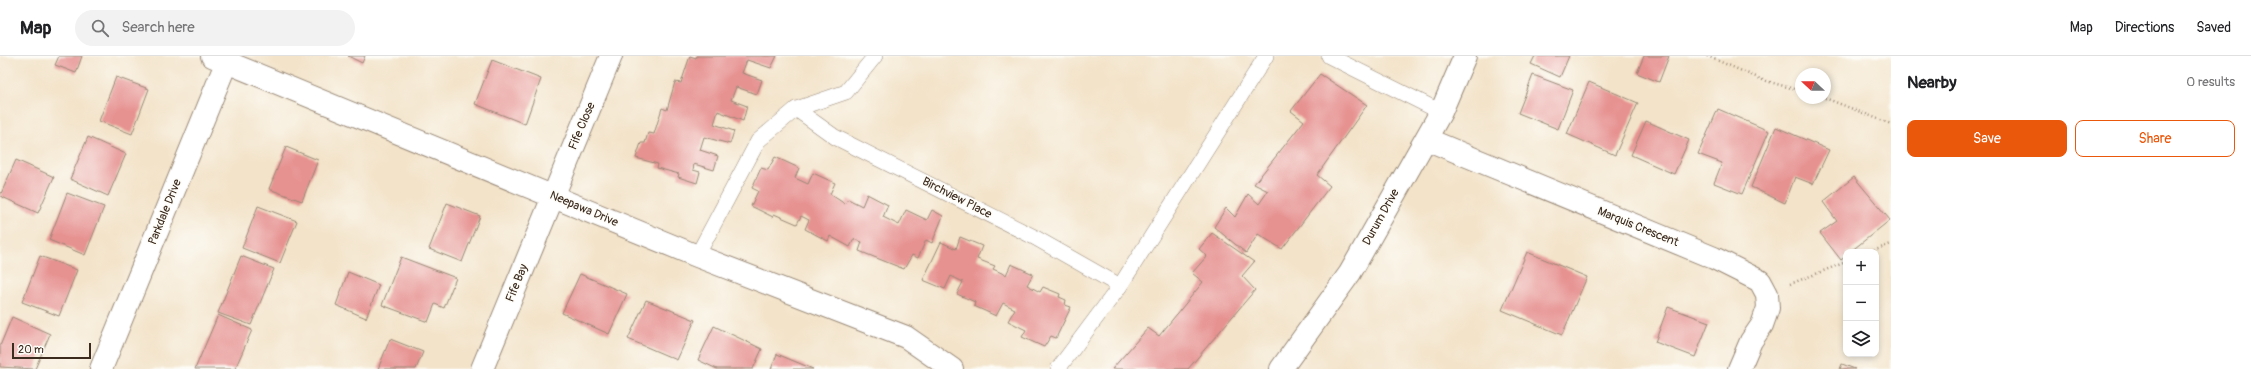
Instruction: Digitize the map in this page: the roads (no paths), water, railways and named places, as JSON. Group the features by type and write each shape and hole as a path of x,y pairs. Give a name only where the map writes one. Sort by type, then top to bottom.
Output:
{"street":[{"name":"Fife Close","path":"552,196 612,56"},
{"name":"Durum Drive","path":"1281,369 1350,273 1441,112 1465,56"},
{"name":"Neepawa Drive","path":"222,58 696,256 906,337 952,369"},
{"name":"Parkdale Drive","path":"100,369 222,58"},
{"name":"Marquis Crescent","path":"1426,139 1742,270 1760,281 1767,294 1768,308 1762,325 1751,341 1739,369"},
{"name":"Fife Bay","path":"482,369 552,196"}],"lane":[{"path":"696,256 758,141 796,109 846,92 875,56"},
{"path":"1058,369 1120,286 1266,56"},
{"path":"1329,56 1441,112"},
{"name":"Birchview Place","path":"796,109 835,137 1034,237 1120,286"}]}
